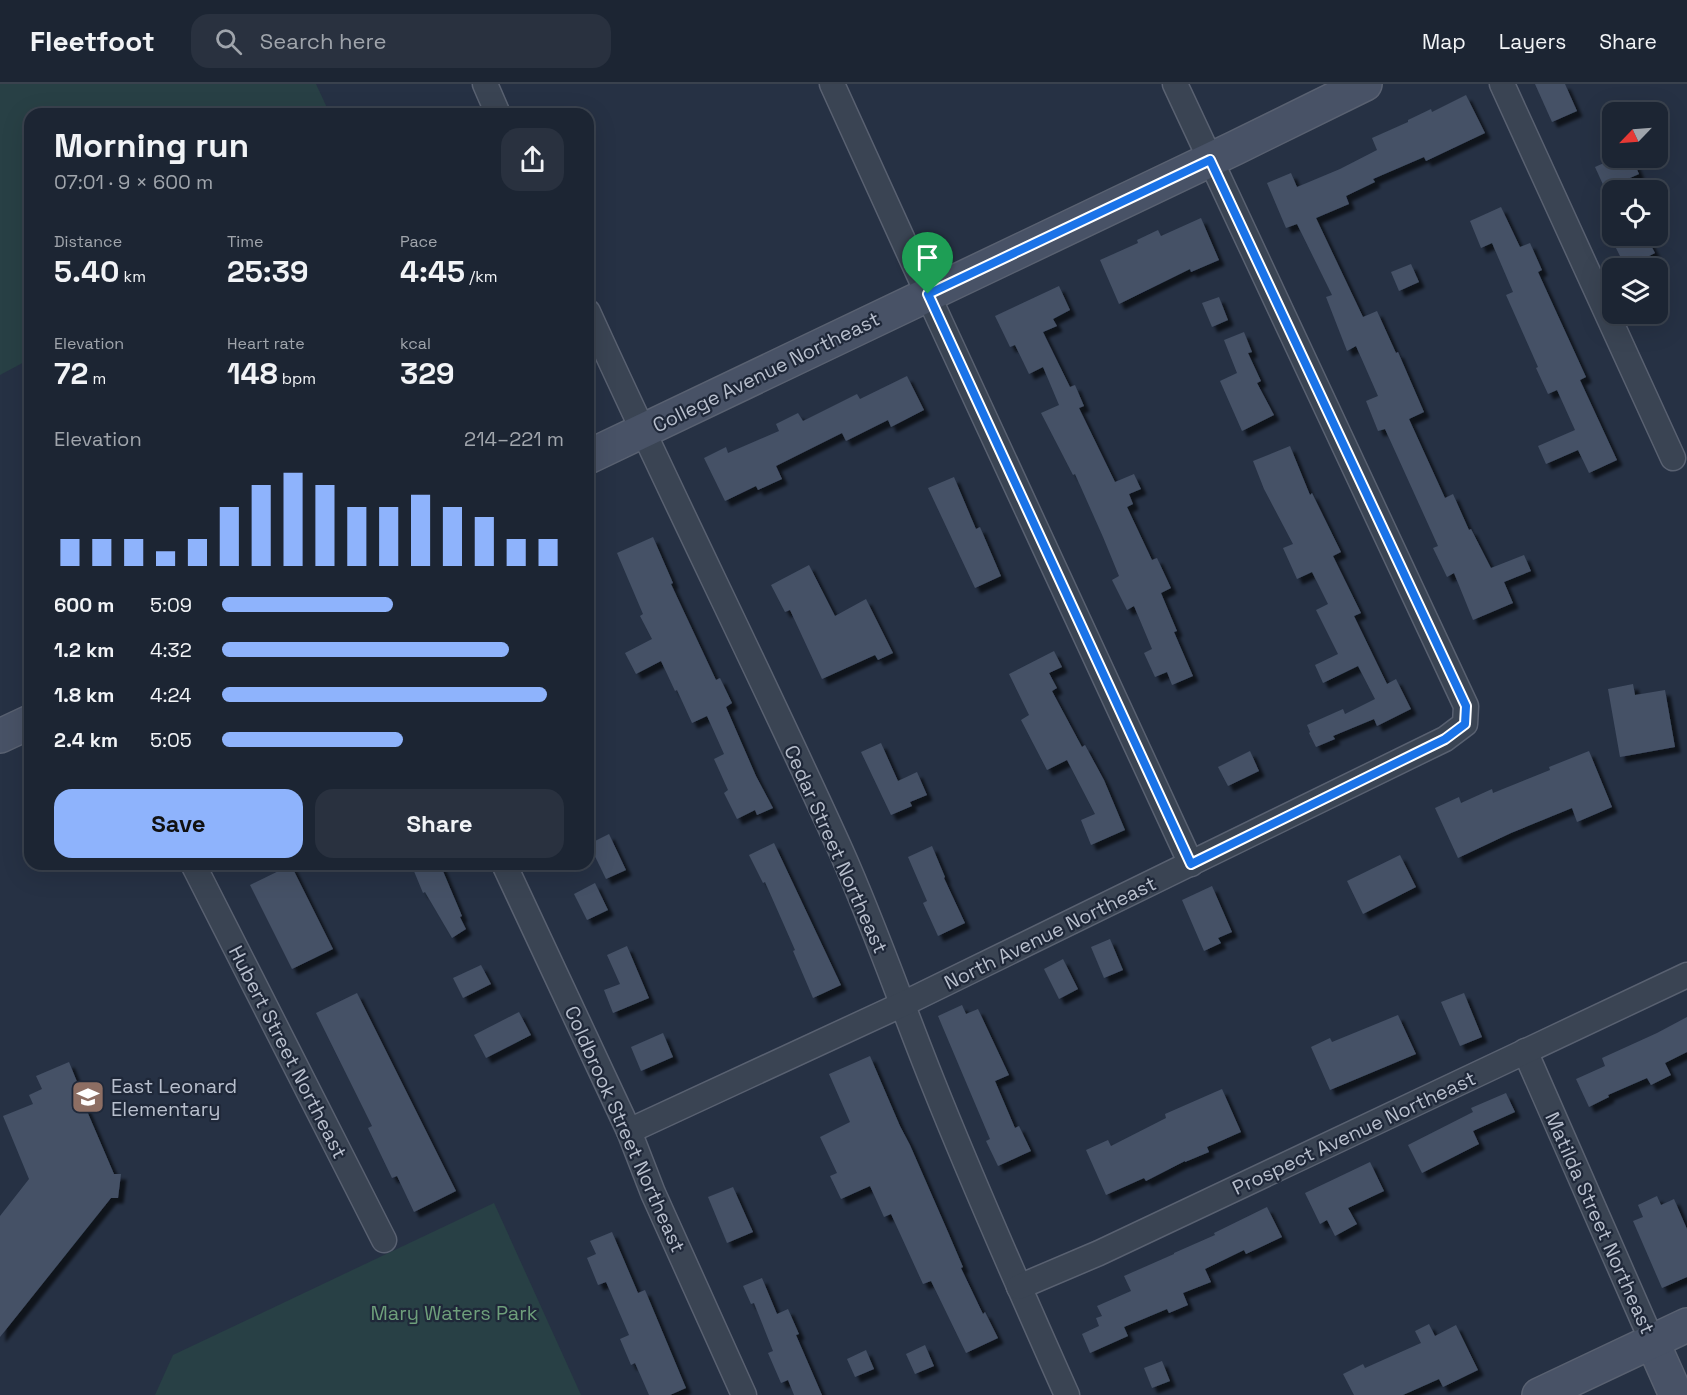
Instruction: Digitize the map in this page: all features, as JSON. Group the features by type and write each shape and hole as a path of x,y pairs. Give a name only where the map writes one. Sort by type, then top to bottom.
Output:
{"main road":[{"name":"College Avenue Northeast","path":"594,454 1365,84"},
{"path":"0,736 24,725"},
{"path":"1539,1395 1687,1324"},
{"name":"Matilda Street Northeast","path":"1652,1341 1676,1395"}],"street":[{"path":"485,84 495,108"},
{"path":"832,84 1191,864"},
{"path":"1175,84 1210,160"},
{"path":"1502,84 1673,458"},
{"name":"North Avenue Northeast","path":"629,1131 901,1005 1191,864 1445,739 1465,724 1466,706 1210,160"},
{"name":"Cedar Street Northeast","path":"594,325 842,852 957,1145 1067,1395"},
{"name":"Hubert Street Northeast","path":"196,870 384,1240"},
{"name":"Coldbrook Street Northeast","path":"507,870 629,1131 654,1193 744,1395"},
{"name":"Prospect Avenue Northeast","path":"1019,1287 1099,1253 1687,975"},
{"name":"Matilda Street Northeast","path":"1525,1051 1652,1341"}],"green space":[{"path":"0,84 316,84 327,108 24,108 24,362 0,375"},
{"name":"Mary Waters Park","path":"494,1203 581,1395 155,1395 173,1355"}],"building":[{"path":"1535,84 1565,84 1577,111 1552,122"},
{"path":"1466,95 1485,133 1426,161 1424,157 1373,179 1375,182 1346,196 1349,204 1316,218 1363,317 1377,311 1396,353 1398,352 1424,412 1409,419 1445,498 1453,494 1469,530 1471,529 1491,568 1524,555 1531,571 1504,582 1513,603 1473,620 1454,573 1447,577 1433,548 1438,546 1385,429 1378,431 1366,401 1378,396 1356,346 1347,351 1326,297 1332,295 1297,224 1286,228 1267,183 1291,173 1297,187 1340,169 1377,150 1372,138 1431,109 1432,112"},
{"path":"1602,164 1602,168 1636,168 1639,174 1625,180 1602,180 1602,182 1595,167"},
{"path":"1501,207 1520,247 1530,243 1542,270 1538,272 1586,377 1580,380 1617,460 1589,473 1578,450 1546,464 1538,446 1575,430 1557,390 1548,394 1536,368 1538,367 1506,295 1513,292 1492,243 1481,248 1470,221"},
{"path":"1201,218 1219,260 1191,272 1190,269 1119,304 1100,260 1138,243 1137,240 1158,230 1161,236"},
{"path":"1615,246 1651,246 1655,253 1645,258 1621,258"},
{"path":"1411,264 1419,282 1399,291 1391,272"},
{"path":"1059,286 1070,310 1053,319 1057,326 1043,332 1070,387 1075,385 1084,406 1079,408 1115,482 1134,474 1141,489 1129,494 1133,504 1127,507 1152,560 1157,558 1171,588 1161,593 1177,631 1174,632 1193,676 1172,685 1167,672 1155,677 1144,653 1152,649 1134,606 1127,610 1112,580 1119,576 1103,537 1075,474 1073,475 1041,413 1059,405 1043,367 1029,374 1015,345 1010,347 995,316"},
{"path":"1219,297 1228,320 1212,327 1202,303"},
{"path":"1244,332 1252,352 1248,353 1261,381 1257,383 1274,415 1242,431 1220,381 1237,373 1224,340"},
{"path":"907,376 924,410 891,427 888,420 846,441 842,433 776,466 782,479 758,490 756,486 725,501 704,458 726,447 728,453 779,431 776,424 798,413 803,421 857,394 860,399"},
{"path":"1290,446 1310,495 1312,493 1341,552 1333,556 1361,613 1354,616 1387,684 1396,679 1411,709 1377,726 1374,719 1333,736 1335,739 1316,747 1307,725 1343,709 1345,714 1375,699 1358,666 1323,683 1315,665 1338,654 1316,610 1328,604 1312,572 1297,579 1283,548 1293,544 1264,489 1253,461"},
{"path":"954,477 976,529 980,527 1001,576 975,588 928,488"},
{"path":"653,537 673,583 671,584 716,680 720,678 732,703 726,707 756,776 773,808 757,815 755,810 737,819 724,793 728,790 714,759 724,754 707,716 692,723 661,661 636,674 625,653 652,639 640,616 643,614 617,553"},
{"path":"809,565 835,616 866,599 893,653 878,660 875,655 822,679 790,610 785,612 771,585"},
{"path":"1054,651 1062,667 1049,673 1057,688 1052,691 1082,747 1085,745 1104,780 1125,830 1091,845 1081,820 1095,814 1067,760 1047,770 1021,720 1029,715 1009,674"},
{"path":"1633,684 1635,695 1665,690 1675,747 1620,757 1608,689"},
{"path":"881,743 898,781 917,772 927,795 910,802 912,806 891,815 861,752"},
{"path":"1250,751 1259,771 1228,786 1218,767"},
{"path":"1589,751 1612,807 1577,822 1572,808 1458,858 1435,808 1459,797 1461,803 1492,789 1493,793"},
{"path":"609,834 626,870 606,879 594,854 594,842"},
{"path":"774,843 841,985 813,998 765,882 763,883 749,855"},
{"path":"932,846 965,923 938,936 923,903 927,901 908,857"},
{"path":"1400,855 1416,887 1363,914 1347,881"},
{"path":"281,870 294,870 333,949 292,969 250,885"},
{"path":"413,870 443,870 466,929 452,938 425,892 423,893"},
{"path":"595,883 608,910 587,920 574,894"},
{"path":"1212,886 1232,932 1218,938 1221,943 1204,951 1182,900"},
{"path":"1110,939 1123,970 1104,978 1091,947"},
{"path":"627,946 649,998 613,1013 604,990 620,984 607,955"},
{"path":"1063,959 1078,989 1059,999 1044,969"},
{"path":"481,965 491,984 463,998 453,978"},
{"path":"357,993 456,1191 414,1212 397,1176 392,1178 368,1128 372,1126 316,1013"},
{"path":"1464,993 1482,1037 1460,1046 1441,1002"},
{"path":"962,1005 966,1014 978,1009 1009,1075 995,1081 1015,1128 1019,1126 1031,1151 998,1166 986,1141 990,1139 938,1016"},
{"path":"519,1012 531,1035 486,1058 474,1035"},
{"path":"1398,1015 1416,1054 1330,1090 1311,1047 1330,1038 1332,1042"},
{"path":"1687,1017 1687,1052 1665,1063 1671,1075 1651,1085 1647,1078 1608,1095 1609,1097 1589,1107 1576,1079 1605,1066 1602,1058"},
{"path":"663,1033 673,1057 641,1071 631,1047"},
{"path":"870,1056 948,1232 963,1267 961,1268 983,1314 985,1312 998,1338 966,1353 931,1281 923,1284 891,1214 884,1217 870,1186 841,1199 830,1176 837,1173 820,1137 850,1122 829,1074"},
{"path":"69,1062 80,1089 78,1090 114,1174 121,1174 118,1198 111,1198 0,1337 0,1216 29,1179 3,1116 33,1104 29,1095 42,1089 36,1076"},
{"path":"1222,1089 1241,1132 1207,1147 1209,1152 1185,1161 1146,1181 1144,1178 1106,1195 1086,1150 1108,1140 1111,1146 1166,1118 1165,1114"},
{"path":"1506,1093 1515,1112 1473,1131 1479,1144 1422,1173 1408,1145 1473,1112 1471,1108"},
{"path":"1370,1162 1384,1191 1348,1208 1357,1224 1335,1236 1327,1220 1320,1224 1305,1193"},
{"path":"733,1187 753,1232 727,1243 708,1197"},
{"path":"1657,1196 1661,1205 1674,1199 1687,1229 1687,1277 1662,1288 1633,1221 1643,1217 1638,1205"},
{"path":"1267,1207 1282,1237 1246,1254 1244,1250 1205,1269 1211,1282 1183,1293 1188,1305 1169,1313 1167,1309 1124,1327 1128,1336 1090,1353 1082,1334 1099,1326 1096,1318 1102,1316 1097,1306 1131,1291 1124,1276 1215,1235 1214,1233"},
{"path":"612,1232 638,1293 645,1290 686,1388 670,1395 649,1395 635,1363 631,1365 620,1339 629,1335 606,1282 598,1285 587,1258 596,1254 590,1241"},
{"path":"762,1278 777,1314 788,1309 799,1334 796,1335 822,1395 794,1395 788,1380 781,1383 768,1353 773,1351 754,1303 751,1304 743,1286"},
{"path":"1429,1324 1435,1336 1456,1325 1478,1370 1443,1387 1439,1379 1403,1395 1354,1395 1343,1374 1363,1364 1365,1368 1421,1343 1415,1331"},
{"path":"925,1345 934,1366 915,1374 906,1354"},
{"path":"866,1350 874,1369 855,1377 847,1359"},
{"path":"1162,1361 1170,1381 1152,1388 1144,1368"}],"place":[{"name":"East Leonard Elementary","path":"88,1097"}],"route":[{"path":"1210,160 1466,706 1465,724 1445,739 1191,864 928,294 1210,160"}]}
